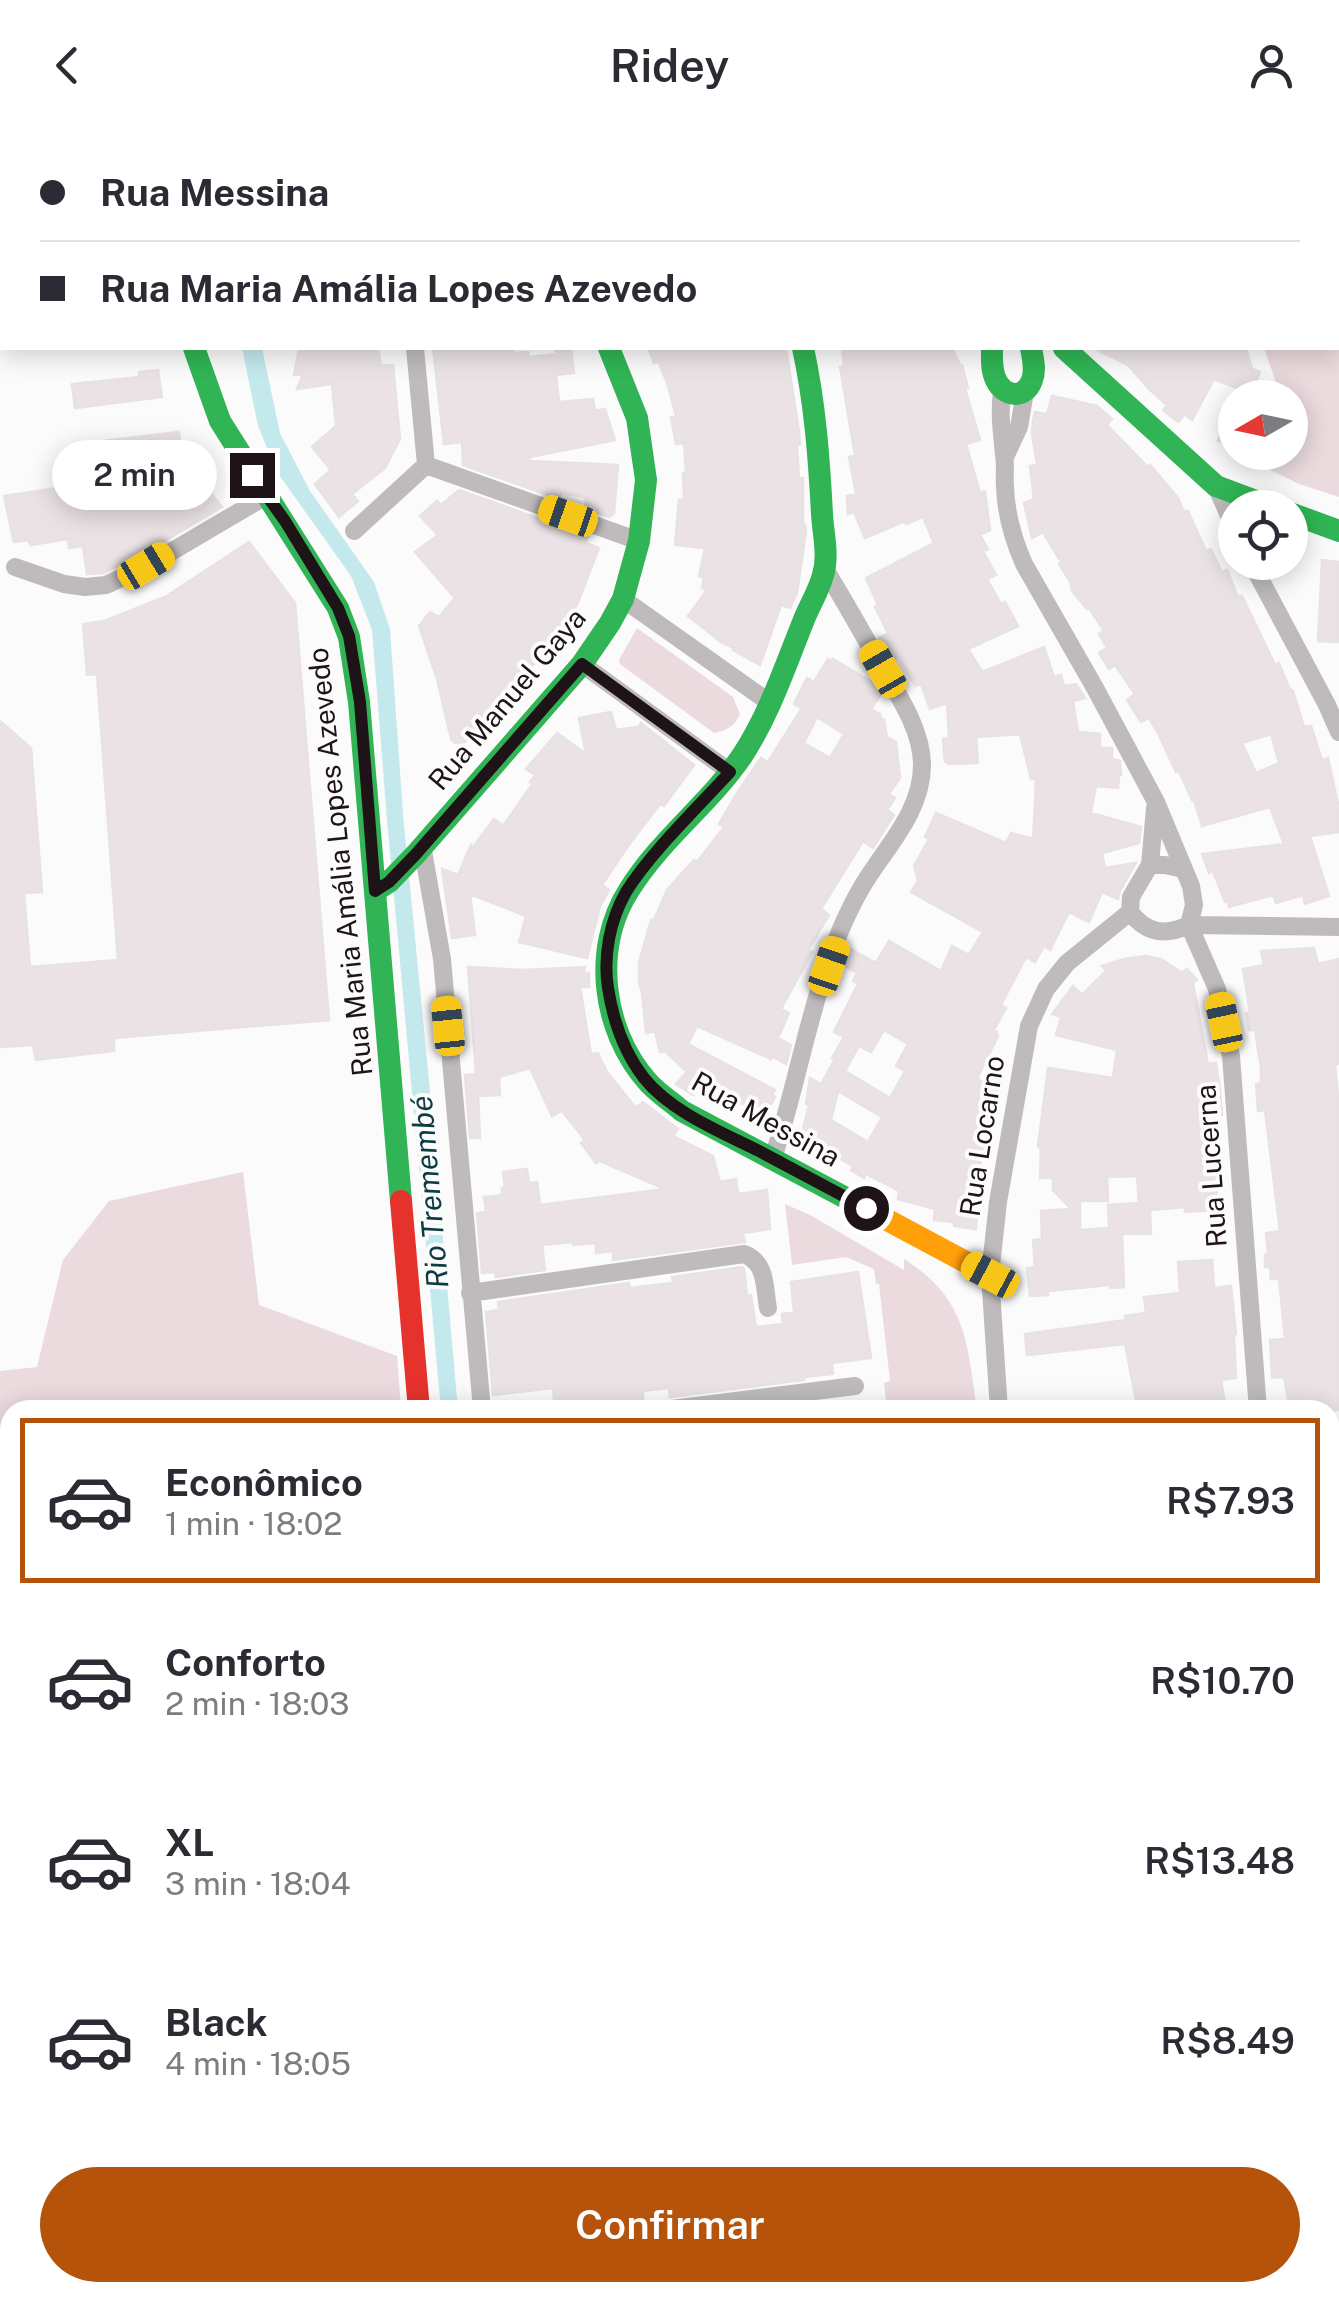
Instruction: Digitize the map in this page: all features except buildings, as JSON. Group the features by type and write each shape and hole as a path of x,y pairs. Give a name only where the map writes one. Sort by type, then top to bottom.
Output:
{"street":[{"name":"Rua Maria Amália Lopes Azevedo","path":"195,350 220,421 338,608 349,636 382,886 418,1400"},
{"path":"415,350 426,465"},
{"name":"Rua Manuel Gaya","path":"382,886 582,664 623,599 639,540 646,480 643,450 628,391 610,350"},
{"name":"Rua Messina","path":"803,350 820,472 825,569 758,729 730,772 626,892 611,932 606,972 612,1013 625,1048 646,1080 682,1111 990,1275"},
{"path":"992,350 992,372 1020,389"},
{"path":"1032,350 1034,360 1020,389 1018,427 1005,458 1008,515 1014,542 1156,802 1191,886 1194,905 1188,925"},
{"path":"1020,389 1048,378 1078,356 1218,491"},
{"path":"354,531 426,465"},
{"path":"426,465 639,540"},
{"path":"1216,486 1227,490"},
{"path":"14,566 64,584 106,585 266,496"},
{"path":"1308,519 1339,530"},
{"path":"772,1158 842,928 917,799 922,764 917,737 902,703 825,569"},
{"path":"1261,580 1339,732"},
{"path":"623,599 770,703"},
{"path":"582,664 730,772"},
{"path":"1156,802 1150,865 1132,897 1130,912 1137,921 1154,930 1172,932 1188,925 1339,926"},
{"path":"419,849 442,959 481,1400"},
{"path":"1150,865 1183,870"},
{"name":"Rua Locarno","path":"998,1400 990,1275 998,1202 1029,1026 1046,989 1067,964 1130,912"},
{"name":"Rua Lucerna","path":"1188,925 1217,989 1231,1056 1257,1400"},
{"path":"470,1293 744,1254 760,1265 768,1308"},
{"path":"744,1400 855,1386"}],"shaded area":[{"path":"1265,350 1339,350 1339,497 1270,470 1308,470 1308,380 1275,380"},
{"path":"637,628 733,697 740,714 733,725 714,733 620,664"},
{"path":"243,1172 259,1305 397,1356 400,1400 0,1400 0,1371 37,1367 63,1260 109,1201"},
{"path":"785,1204 904,1270 904,1259 925,1274 941,1290 960,1324 976,1400 886,1400 884,1383 890,1381 874,1269 846,1257 792,1265"}],"water":[{"name":"Rio Tremembé","path":"242,350 262,350 280,433 310,491 374,582 390,629 403,814 457,1400 440,1400 372,630 351,576 277,472 258,426"}],"traffic: fast":[{"path":"195,350 220,421 338,608 349,637 359,702 401,1201"},
{"path":"375,891 416,854 582,664 623,599 639,541 646,480 637,418 610,350"},
{"path":"803,350 818,451 826,552 821,581 752,740 715,790 655,855 629,890 610,937 607,988 620,1038 632,1061 660,1093 682,1111 878,1215"},
{"path":"992,350 996,380 1014,394 1025,391 1032,380 1031,350"},
{"path":"1066,350 1216,486 1227,490"},
{"path":"1308,520 1339,531"}],"traffic: slow":[{"path":"878,1215 990,1275"}],"traffic: jam":[{"path":"401,1201 418,1400"}],"route":[{"path":"252,475 338,608 349,636 360,702 375,891 416,854 582,664 730,772 626,892 608,946 606,972 612,1013 625,1048 646,1080 682,1111 866,1208"}]}
